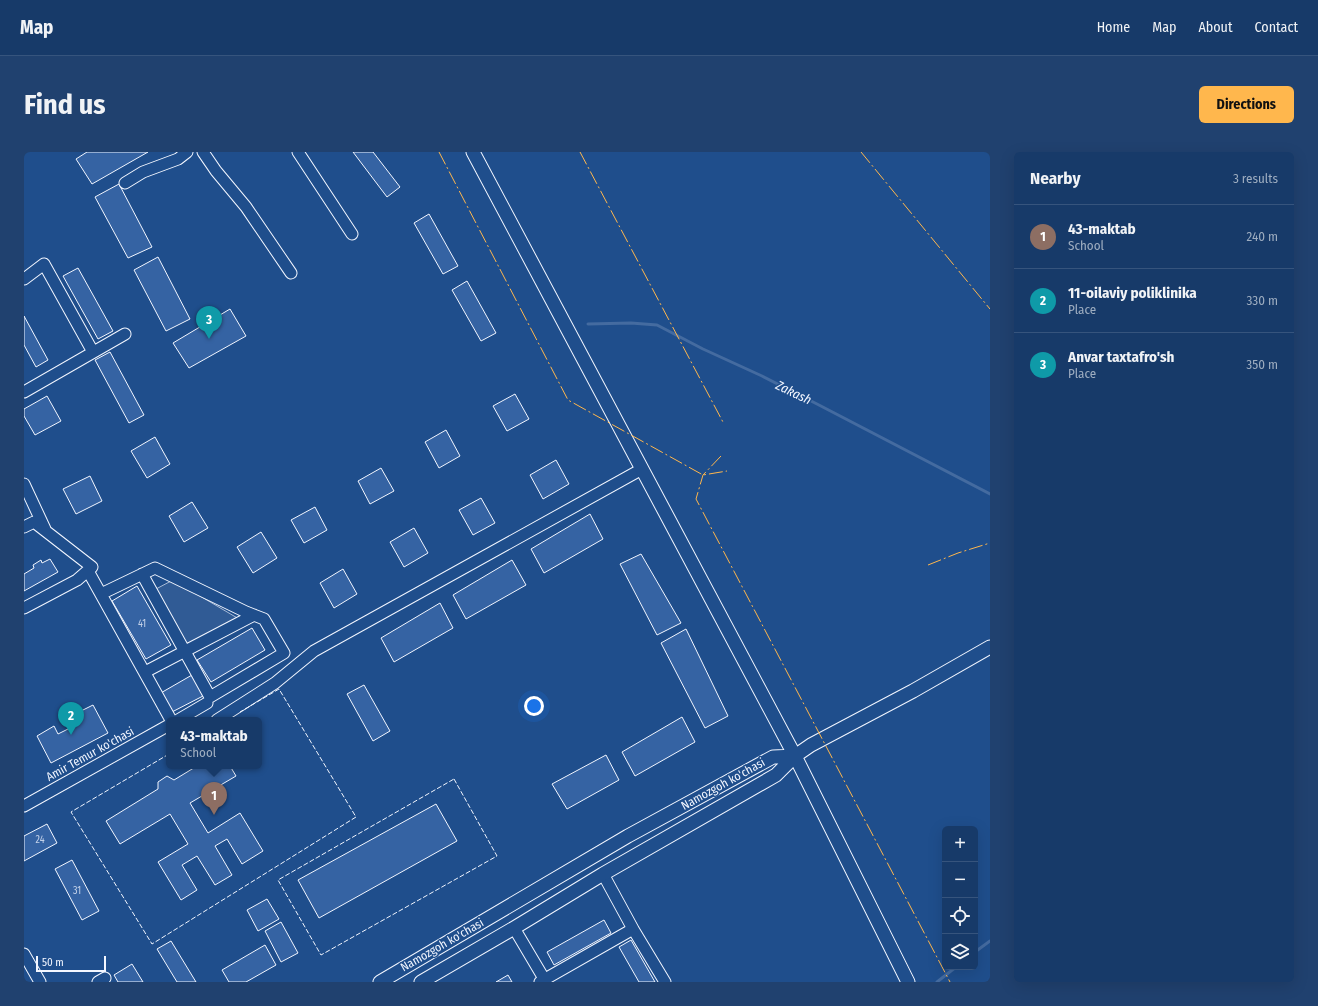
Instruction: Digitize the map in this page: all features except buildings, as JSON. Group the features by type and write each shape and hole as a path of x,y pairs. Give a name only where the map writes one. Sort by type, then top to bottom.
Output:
{"main road":[{"path":"473,152 795,756 908,982"},
{"path":"795,756 811,745 913,691 990,647"},
{"name":"Namozgoh ko'chasi","path":"421,982 603,874 776,775 795,756"},
{"name":"Namozgoh ko'chasi","path":"380,982 628,836 773,757 795,756"}],"street":[{"path":"125,183 143,172 178,159 187,152"},
{"path":"203,152 216,171 246,207 291,273"},
{"path":"298,152 352,234"},
{"path":"24,279 44,264 93,352"},
{"path":"24,392 125,334"},
{"path":"222,717 275,683 314,651 642,469"},
{"path":"24,484 46,531"},
{"path":"24,527 34,522 92,567 77,580 24,608"},
{"path":"101,594 142,574 155,568 264,619 284,653 210,697 142,574"},
{"path":"88,571 169,717"},
{"path":"145,672 254,615"},
{"path":"183,717 207,703"},
{"name":"Amir Temur ko'chasi","path":"24,806 166,727"},
{"path":"603,874 633,929 665,982"},
{"path":"514,928 544,981 633,929"},
{"path":"24,954 40,982"}],"shaded area":[{"path":"173,580 239,619 188,647 156,589"}],"waterway":[{"name":"Zakash","path":"588,324 631,323 657,325 703,349 762,376 990,494"},
{"path":"978,950 990,941"},
{"path":"937,982 952,970"}],"fence":[{"path":"166,756 71,812 152,944 356,817 279,689 240,712"},
{"path":"454,779 497,856 321,955 278,880 454,779"}],"power":[{"path":"439,152 568,400 703,475 727,471"},
{"path":"580,152 724,424"},
{"path":"861,152 990,309"},
{"path":"721,456 703,475 696,499 950,982"},
{"path":"928,565 958,553 990,543"}],"place":[{"name":"Anvar taxtafro'sh","path":"209,339"},
{"name":"11-oilaviy poliklinika","path":"71,735"},
{"name":"43-maktab","path":"214,815"}]}
